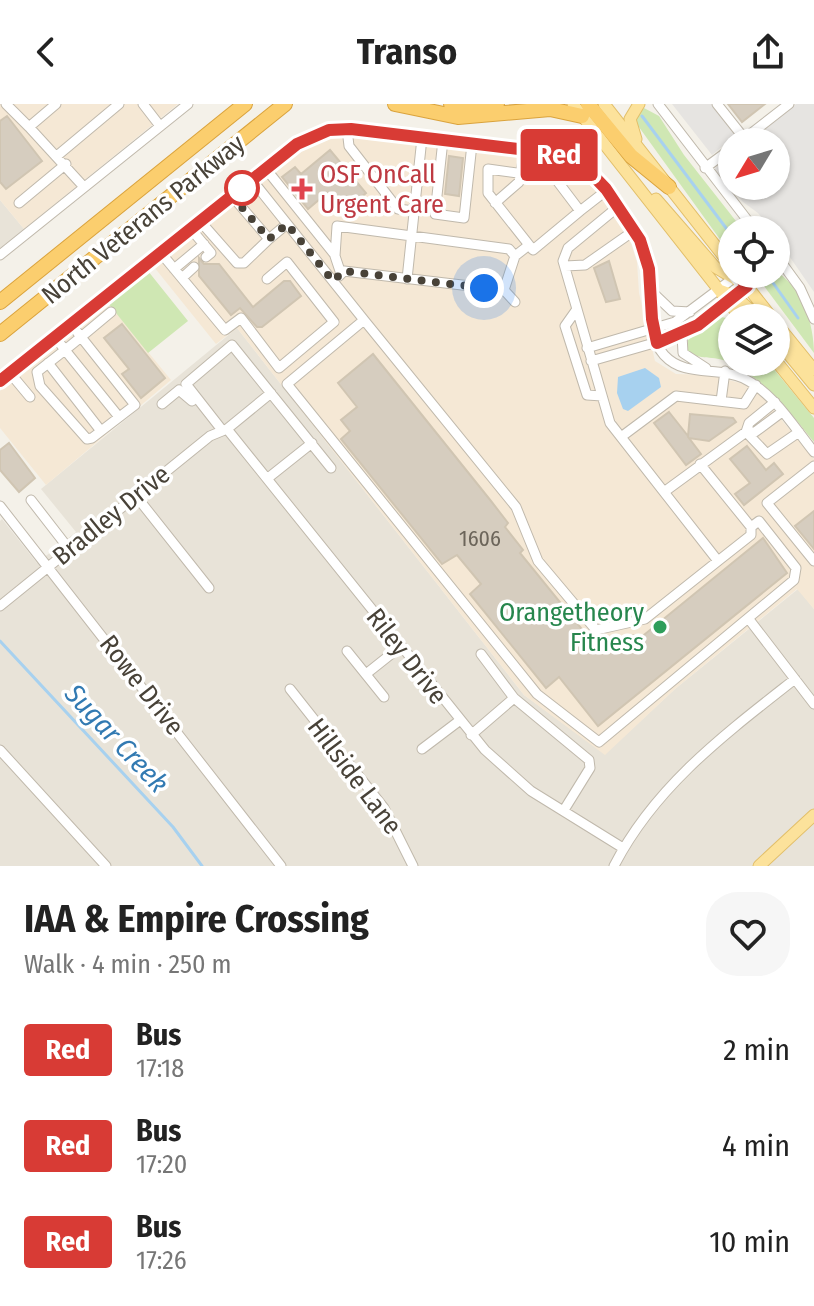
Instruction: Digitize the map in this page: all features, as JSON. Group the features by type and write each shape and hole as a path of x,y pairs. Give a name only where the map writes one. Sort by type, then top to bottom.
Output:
{"highway":[{"name":"North Veterans Parkway","path":"0,302 245,104"},
{"name":"North Veterans Parkway","path":"0,334 285,104"},
{"path":"395,104 458,117 581,108 669,187"},
{"path":"451,104 497,104"}],"main road":[{"path":"604,104 718,251"},
{"path":"639,104 630,119 643,154"},
{"path":"581,108 719,290 739,304"},
{"path":"638,187 650,193 718,268"},
{"path":"749,288 761,304"},
{"path":"731,298 734,304"},
{"path":"790,340 814,370"},
{"path":"790,356 814,385"},
{"path":"788,376 814,408"},
{"path":"759,866 814,815"}],"street":[{"path":"6,104 58,155 84,187"},
{"path":"29,127 56,104"},
{"path":"58,155 119,104"},
{"path":"143,104 160,126"},
{"path":"0,255 188,104"},
{"path":"658,104 742,216"},
{"path":"717,104 734,128"},
{"path":"758,128 789,104"},
{"path":"347,129 349,146 398,209 414,211"},
{"path":"0,381 310,135 347,129 525,150 564,157 589,170 635,230 646,258 654,329 664,355 679,367 718,371"},
{"path":"407,279 422,138"},
{"path":"443,140 435,214 464,218 472,144"},
{"path":"495,203 519,182 525,150"},
{"path":"705,168 718,158"},
{"path":"19,203 66,164"},
{"path":"266,169 335,255"},
{"path":"580,211 555,178 488,169 488,193 533,250 607,190"},
{"path":"252,180 337,278 364,320 516,507 538,561 596,630 645,619 751,535 751,527 700,464"},
{"path":"232,196 269,239"},
{"path":"619,206 568,248 565,266 587,348 610,423 718,561"},
{"path":"200,221 239,263 287,224"},
{"path":"337,278 337,226 509,249 515,256"},
{"path":"191,229 211,253 206,257"},
{"path":"565,266 585,265 635,230"},
{"path":"174,269 204,244"},
{"path":"504,290 515,256 529,245"},
{"path":"161,253 225,330 241,318 279,368 334,322 287,262 267,279"},
{"path":"182,278 194,267"},
{"path":"790,275 800,288 814,319"},
{"path":"337,278 407,279 504,290 515,302"},
{"path":"591,361 682,335 744,288"},
{"path":"650,290 672,311 690,312"},
{"path":"587,348 654,329 690,312 719,290"},
{"path":"577,309 565,326 587,395 602,396"},
{"path":"71,324 81,337 135,405 92,438 81,436 40,386 37,372 65,350 81,337 111,312"},
{"path":"364,320 287,384 537,694 599,742 794,580 796,568 759,521 751,527"},
{"path":"682,335 683,353 709,370"},
{"path":"55,337 119,417"},
{"path":"223,430 186,384 232,345 331,468"},
{"path":"48,363 101,431"},
{"path":"10,373 30,397"},
{"path":"721,401 724,376"},
{"path":"736,376 756,385 775,402 814,452"},
{"path":"621,437 676,396 744,404 756,385"},
{"path":"162,404 179,390 223,430"},
{"name":"Bradley Drive","path":"0,606 136,496 271,393"},
{"path":"746,432 749,423 775,402"},
{"path":"664,492 746,432 755,432 782,412"},
{"name":"Riley Drive","path":"223,430 268,478 471,735 513,777 623,848"},
{"path":"746,432 767,454 799,432"},
{"path":"268,478 312,443"},
{"path":"813,562 767,503 814,466"},
{"path":"136,496 209,588"},
{"path":"31,500 69,549"},
{"name":"Rowe Drive","path":"0,506 281,866"},
{"path":"748,618 814,704"},
{"path":"366,674 400,647"},
{"path":"347,651 384,697"},
{"path":"481,654 514,698 591,764 564,810"},
{"path":"614,866 623,848 682,772 795,679"},
{"name":"Hillside Lane","path":"290,689 384,808 413,866"},
{"path":"471,735 514,698"},
{"path":"422,749 459,721"},
{"path":"0,750 106,866"}],"shaded area":[{"path":"0,104 178,104 24,229 0,200"},
{"path":"672,104 711,104 730,128 718,128 718,150 712,155"},
{"path":"796,104 814,104 814,292 790,257 790,216 760,216 741,200 790,200 790,128 766,128"},
{"path":"348,133 550,157 577,167 594,182 625,224 637,262 639,293 655,361 676,374 710,375 744,384 761,395 814,459 814,609 797,589 675,689 605,755 524,695 237,328 216,344 154,267 307,143 320,137"},
{"path":"0,200 24,229 0,248"},
{"path":"108,303 171,380 46,485 0,428 0,391"},
{"path":"237,328 524,695 605,754 675,689 798,589 814,609 814,866 0,866 0,521 2,519 37,563 76,532 41,489"}],"green space":[{"path":"644,108 659,116 684,155 732,216 718,216 718,237 636,123 634,119"},
{"path":"148,271 188,321 148,353 108,303"},
{"path":"790,283 805,308 814,353 790,321 790,304 777,304 765,288 790,288"},
{"path":"718,319 718,359 696,356 687,351 688,340"},
{"path":"751,376 780,376 814,418 814,442 776,397"}],"water":[{"path":"645,368 659,378 661,387 628,411 623,409 617,393 618,377"}],"building":[{"path":"728,104 765,104 742,122"},
{"path":"7,116 42,161 6,189 0,182 0,121"},
{"path":"330,150 366,193 343,212 327,193 308,209 282,177 295,167 301,174"},
{"path":"449,156 463,158 459,196 445,194"},
{"path":"199,258 204,264 219,264 253,307 284,281 290,281 301,296 262,327 257,327 240,308 231,315 199,276"},
{"path":"609,261 620,299 606,302 594,268"},
{"path":"122,324 165,378 141,398 122,374 129,369 104,338"},
{"path":"373,354 508,523 505,527 523,550 520,553 593,643 635,635 639,639 763,538 787,573 598,726 559,677 546,688 470,594 481,584 457,555 442,564 341,439 350,431 341,420 357,407 338,383"},
{"path":"669,412 688,436 690,414 733,418 736,422 709,441 689,438 701,454 686,465 654,423"},
{"path":"9,443 35,478 19,492 0,470 0,450"},
{"path":"747,446 766,470 774,463 783,474 744,505 735,494 750,483 730,459"},
{"path":"814,511 814,549 795,526"}],"waterway":[{"path":"642,116 718,217"},
{"path":"777,288 798,318"},
{"name":"Sugar Creek","path":"0,641 173,827 202,866"}],"bus line":[{"name":"Red","path":"0,381 297,144 310,135 329,130 351,129 552,153 584,166 627,216 640,240 649,269 657,343 682,335 698,325 744,288"}],"place":[{"name":"OSF OnCall Urgent Care","path":"302,189"},
{"name":"Orangetheory Fitness","path":"660,627"}],"route":[{"path":"242,188 232,196 269,239 287,224 333,281 344,271 484,288"}]}
